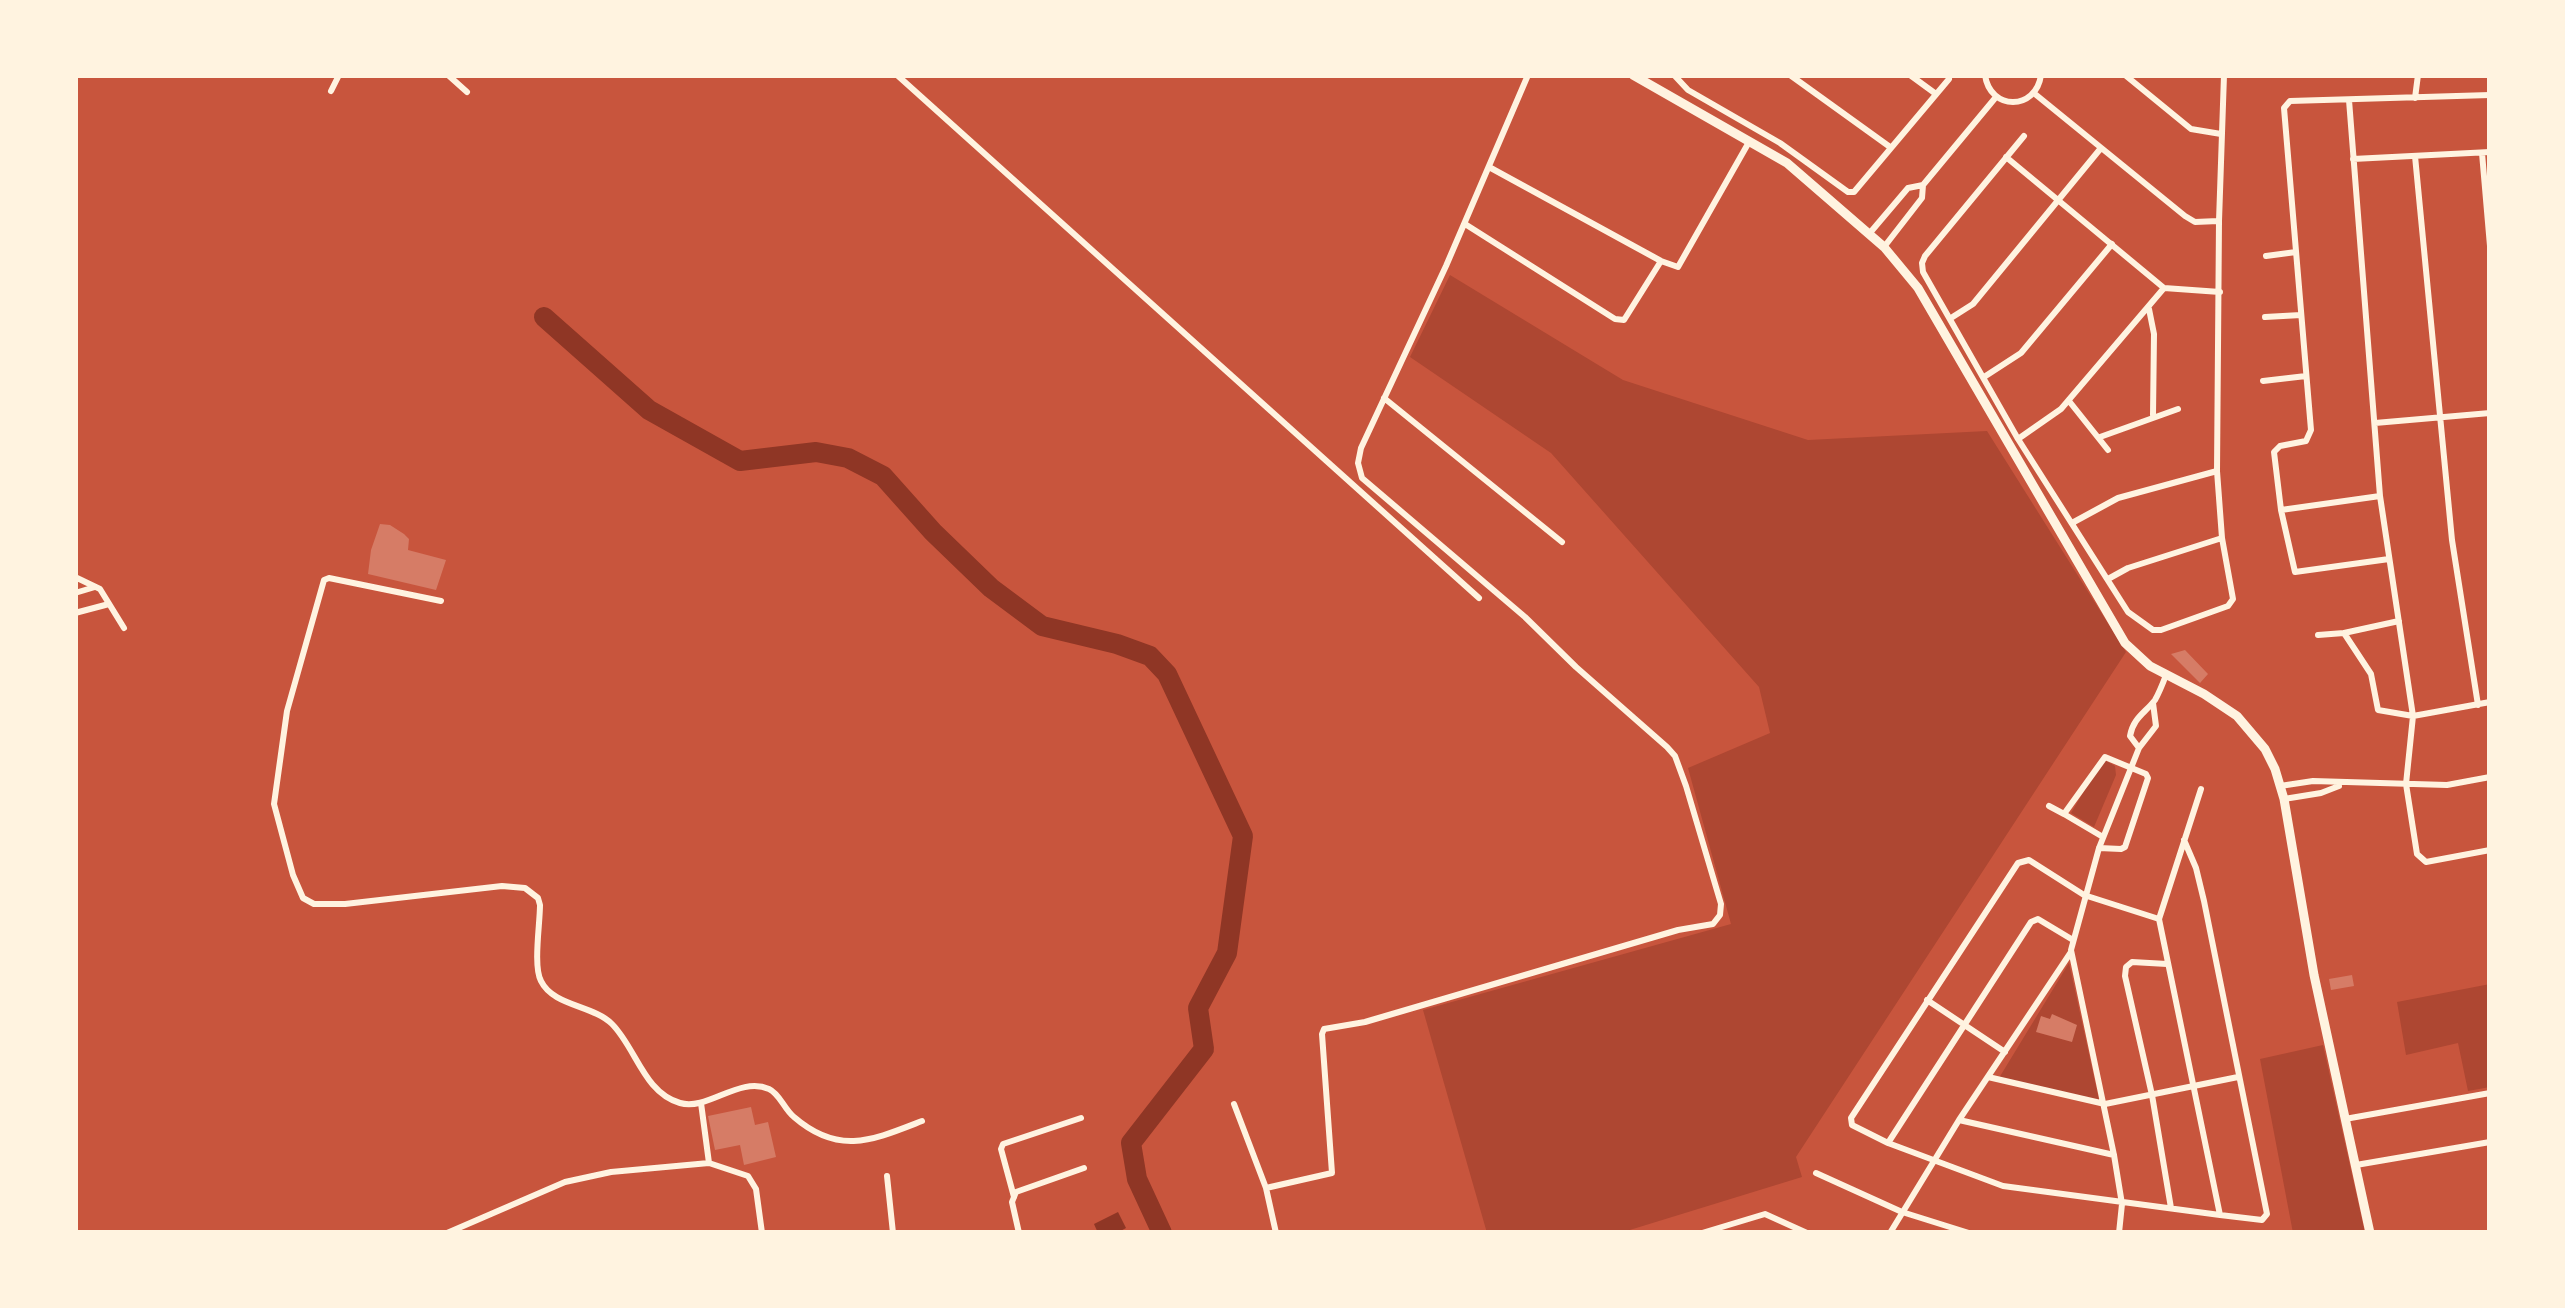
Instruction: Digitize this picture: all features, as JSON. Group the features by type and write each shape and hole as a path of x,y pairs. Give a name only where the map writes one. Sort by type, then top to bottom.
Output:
{"street":[{"path":"331,92 339,75"},
{"path":"448,75 467,92"},
{"path":"897,75 1478,598"},
{"path":"1266,1188 1332,1173 1324,1029 1365,1022 1678,930 1713,924 1720,915 1722,904 1674,756 1525,617 1362,478 1358,463 1361,448 1528,75"},
{"path":"1633,75 1787,163 1884,247 1918,288 2115,629 2135,654 2236,716 2265,750 2284,799 2314,975 2370,1233"},
{"path":"1674,75 1688,90 1780,143 1848,192 1854,192 1949,79"},
{"path":"1790,75 1890,148"},
{"path":"1910,75 1936,94"},
{"path":"1985,75 1996,98 2012,104 2035,94 2041,75"},
{"path":"2125,75 2190,129 2221,134"},
{"path":"2024,136 1922,264 1923,272 2018,439 2128,612 2153,630 2161,630 2231,603 2217,470 2224,75"},
{"path":"2415,98 2418,75"},
{"path":"2035,94 2186,216 2195,222 2219,221"},
{"path":"2389,559 2295,572 2281,510 2274,452 2280,446 2310,437 2284,108 2290,101 2490,95"},
{"path":"1884,247 1922,198 1923,185 1996,98"},
{"path":"2348,100 2380,496 2413,716 2406,784 2417,854 2426,862 2490,850"},
{"path":"1490,167 1678,267 1749,140"},
{"path":"1950,318 1973,304 2101,148"},
{"path":"2353,159 2486,152 2490,246"},
{"path":"2415,156 2452,540 2478,704"},
{"path":"2006,157 2164,288 2220,292"},
{"path":"1869,234 1908,188 1923,185"},
{"path":"1888,212 1903,223"},
{"path":"1464,224 1624,320 1661,261"},
{"path":"1984,377 2021,353 2112,244"},
{"path":"2266,256 2296,252"},
{"path":"2018,439 2069,401 2164,288"},
{"path":"2148,308 2154,334 2154,415"},
{"path":"2265,317 2301,315"},
{"path":"2263,381 2306,376"},
{"path":"1384,398 1562,542"},
{"path":"2069,401 2108,450"},
{"path":"2100,436 2178,408"},
{"path":"2375,424 2490,413"},
{"path":"1342,473 1358,463"},
{"path":"2072,523 2118,498 2217,470"},
{"path":"2281,510 2380,496"},
{"path":"2108,579 2128,568 2222,538"},
{"path":"75,576 96,587 124,628"},
{"path":"441,601 324,580 287,711 274,804 293,875 304,898 314,904 345,904 518,886 533,892 540,906 538,971 544,986 554,995 600,1014 613,1024 655,1087 678,1103 702,1103 724,1092 766,1088 794,1117 841,1142 855,1143 922,1120"},
{"path":"75,593 96,587"},
{"path":"75,613 109,604"},
{"path":"2318,635 2399,621"},
{"path":"2344,633 2371,674 2378,710 2413,716 2490,702"},
{"path":"2139,748 2130,736 2131,727 2153,702 2166,675"},
{"path":"1890,1233 2071,950 2099,848 2139,748 2156,726 2153,702"},
{"path":"2064,814 2102,757 2148,778 2124,847 2099,848"},
{"path":"2280,786 2313,781 2447,786 2490,777"},
{"path":"2284,799 2321,793 2344,784"},
{"path":"2201,788 2159,919 2220,1215"},
{"path":"2049,806 2104,837"},
{"path":"2159,919 2084,895 2022,860 1926,1000 1852,1118 1852,1125 1888,1144 2003,1186 2262,1220 2267,1214 2204,901 2184,839"},
{"path":"1888,1144 2034,919 2073,940"},
{"path":"2071,950 2114,1155 2122,1204 2119,1233"},
{"path":"2168,964 2132,962 2124,976 2152,1095 2171,1208"},
{"path":"1926,1000 2005,1052"},
{"path":"1988,1077 2105,1104 2238,1077"},
{"path":"2345,1118 2490,1093"},
{"path":"702,1103 709,1163"},
{"path":"1234,1104 1266,1188 1276,1233"},
{"path":"1018,1233 1002,1144 1081,1118"},
{"path":"1960,1120 2114,1155"},
{"path":"2356,1165 2490,1142"},
{"path":"446,1233 565,1182 611,1172 709,1163 748,1176 756,1189 762,1233"},
{"path":"1014,1197 1020,1190 1084,1168"},
{"path":"1816,1174 1902,1212 1968,1233"},
{"path":"887,1176 893,1233"},
{"path":"1702,1233 1765,1214 1808,1233"}],"shaded area":[{"path":"1450,275 1623,380 1808,440 1987,431 2126,652 1796,1157 1802,1177 1620,1233 1487,1233 1423,1010 1731,924 1688,768 1770,733 1759,687 1551,453 1410,357"},
{"path":"2103,759 2115,766 2116,775 2094,827 2071,813"},
{"path":"2069,963 2099,1100 1999,1078"},
{"path":"2490,984 2490,1087 2468,1091 2458,1043 2406,1055 2397,1002"},
{"path":"2323,1045 2365,1233 2293,1233 2260,1059"},
{"path":"1118,1212 1126,1228 1117,1233 1098,1233 1094,1224"}],"building":[{"path":"380,524 404,534 409,539 408,550 446,560 436,590 368,574"},
{"path":"2185,650 2208,674 2200,683 2171,654"},
{"path":"2352,975 2354,986 2331,990 2329,979"},
{"path":"2052,1014 2077,1025 2072,1042 2036,1032 2041,1016 2050,1019"},
{"path":"751,1107 755,1125 768,1122 776,1157 744,1165 740,1145 715,1150 708,1116"}],"waterway":[{"path":"544,317 649,410 740,461 816,452 848,458 883,476 991,588 1042,626 1150,656 1167,674 1243,836 1227,953 1198,1008 1204,1049 1131,1143 1137,1179 1162,1233"}]}
